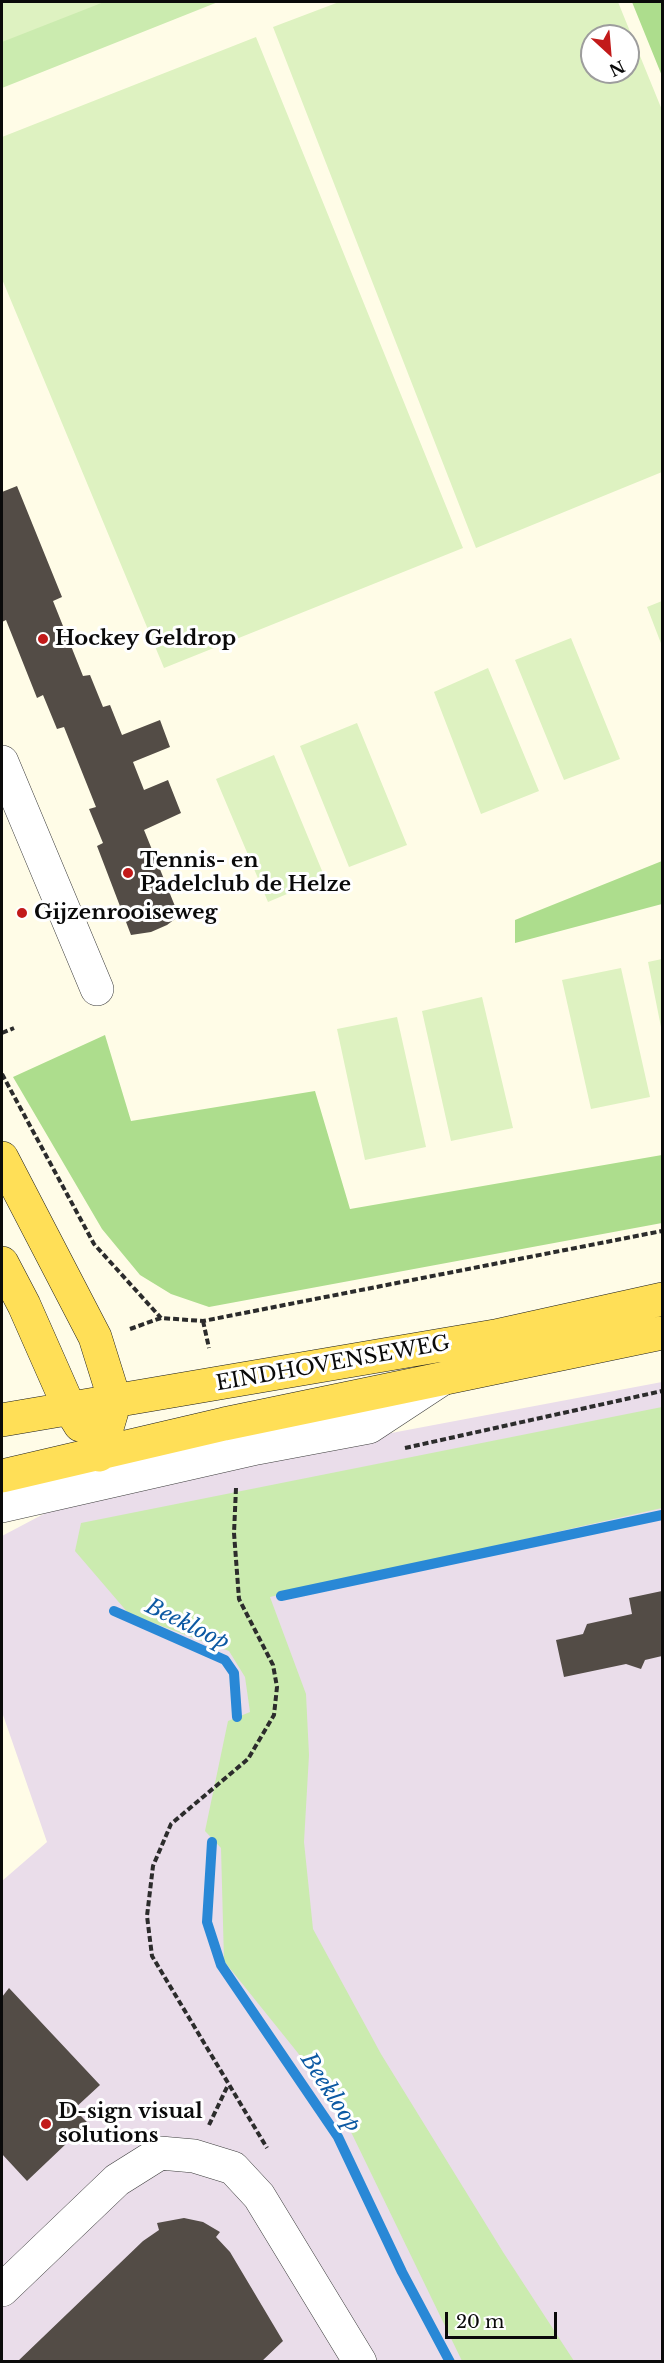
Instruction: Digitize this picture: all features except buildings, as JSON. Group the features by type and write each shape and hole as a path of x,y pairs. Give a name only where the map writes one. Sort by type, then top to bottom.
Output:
{"main road":[{"path":"2,1158 95,1337 114,1401 99,1455"},
{"path":"2,1263 28,1314 69,1407 99,1455"},
{"name":"EINDHOVENSEWEG","path":"2,1420 495,1336 663,1299"},
{"name":"EINDHOVENSEWEG","path":"2,1476 224,1424 663,1333"}],"street":[{"path":"2,762 97,989"},
{"name":"EINDHOVENSEWEG","path":"2,1506 256,1448 369,1427 445,1377"},
{"path":"2,2290 117,2180 160,2153 194,2156 233,2168 259,2196 360,2361"}],"path":[{"path":"2,1033 14,1028"},
{"path":"2,1074 94,1244 161,1318 203,1321 663,1231"},
{"path":"396,1450 663,1391"},
{"path":"194,2156 228,2085 152,1956 147,1916 153,1866 171,1824 248,1759 274,1715 278,1687 273,1665 239,1599 234,1533 236,1483"}],"shaded area":[{"path":"662,1382 662,2361 2,2361 2,1881 47,1842 2,1712 2,1536 89,1490"}],"green space":[{"path":"2,2 218,2 2,88"},
{"path":"2,2 104,2 2,42"},
{"path":"339,2 618,2 627,24 580,24 580,84 640,84 640,56 662,110 662,472 476,548 273,27"},
{"path":"632,2 662,2 662,76"},
{"path":"256,37 463,548 164,668 2,279 2,137"},
{"path":"662,601 662,646 647,607"},
{"path":"571,638 620,759 564,780 515,660"},
{"path":"488,668 539,791 481,814 434,692"},
{"path":"357,723 407,845 349,867 300,746"},
{"path":"274,755 325,878 268,902 216,779"},
{"path":"662,861 662,904 515,943 515,920"},
{"path":"662,959 662,1032 648,962"},
{"path":"621,968 650,1097 591,1109 562,980"},
{"path":"482,997 513,1128 451,1141 422,1011"},
{"path":"397,1017 426,1147 365,1160 337,1029"},
{"path":"105,1035 131,1121 315,1091 350,1209 662,1155 662,1223 209,1307 171,1294 140,1275 102,1229 13,1077"},
{"path":"662,1407 662,1508 270,1597 306,1694 309,1755 304,1842 313,1929 381,2054 503,2252 574,2361 462,2361 352,2134 318,2078 224,1961 221,1848 205,1831 228,1721 250,1712 245,1677 229,1651 129,1614 75,1551 81,1523"}],"waterway":[{"path":"281,1596 662,1515"},
{"name":"Beekloop","path":"114,1611 225,1660 234,1673 237,1717"},
{"name":"Beekloop","path":"212,1842 207,1922 221,1965 338,2137 402,2272 450,2362"}],"place":[{"name":"Hockey Geldrop","path":"43,639"},
{"name":"Tennis- en Padelclub de Helze","path":"128,873"},
{"name":"Gijzenrooiseweg","path":"22,913"},
{"name":"D-sign visual solutions","path":"46,2124"}]}
